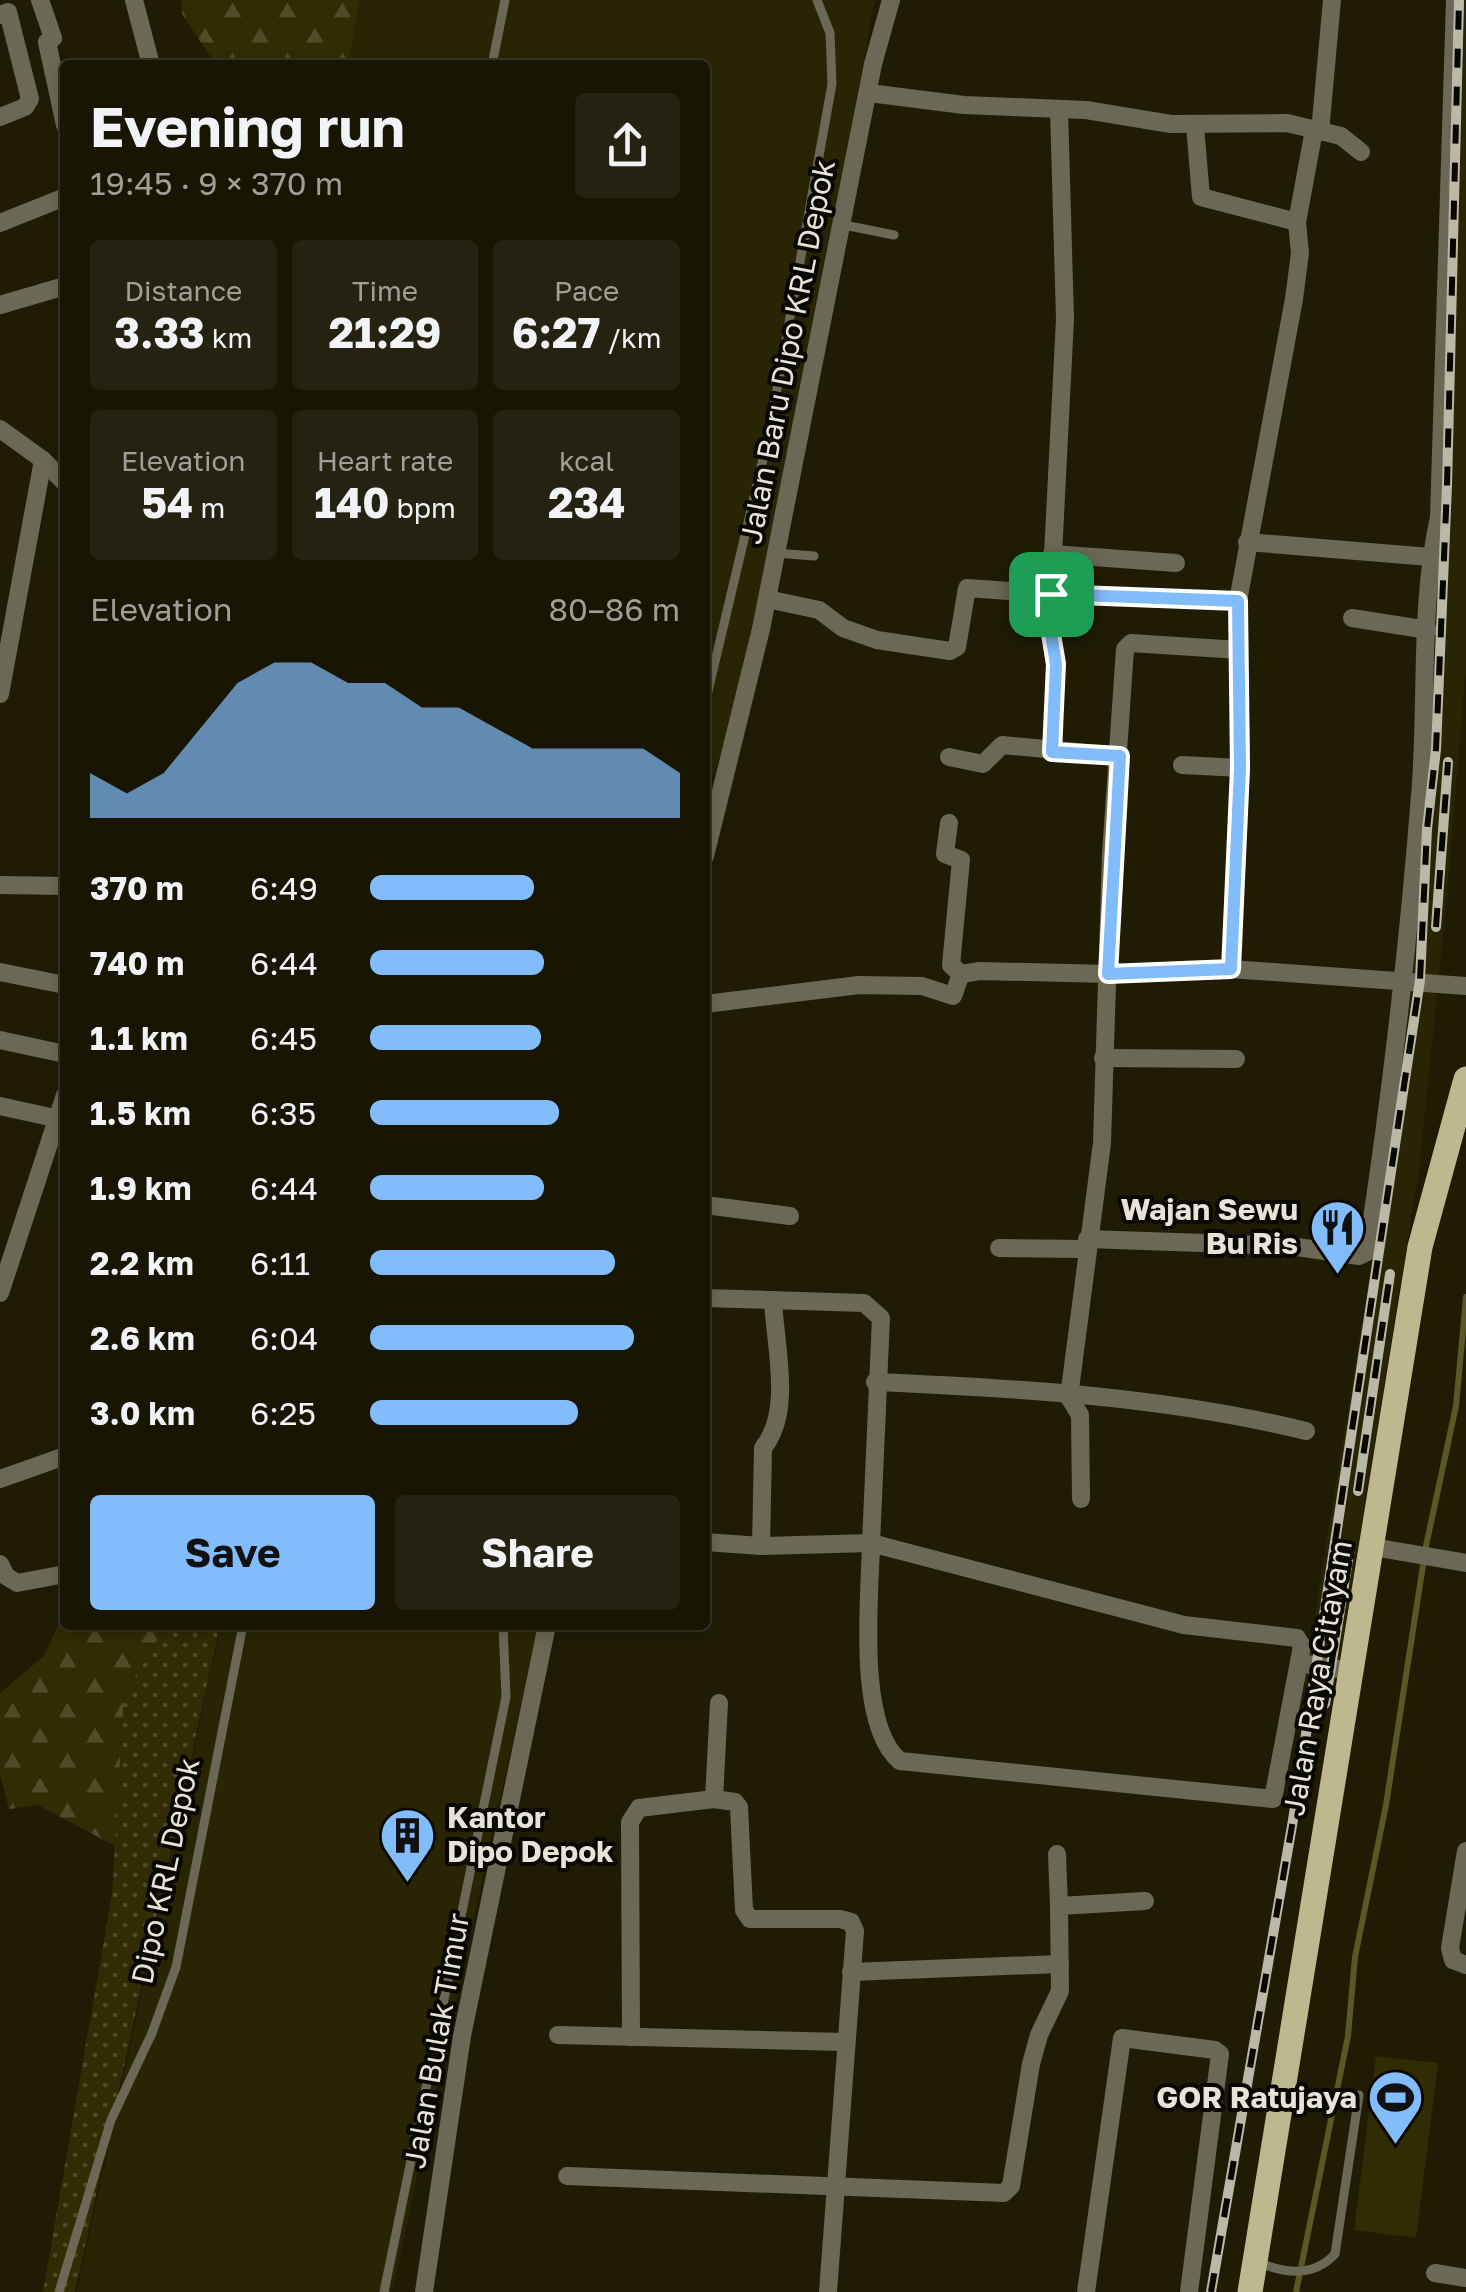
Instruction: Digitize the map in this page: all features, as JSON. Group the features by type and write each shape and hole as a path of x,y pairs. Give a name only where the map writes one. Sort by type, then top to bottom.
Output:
{"main road":[{"name":"Jalan Raya Citayam","path":"1250,2292 1266,2266 1352,1671 1420,1247 1456,1143 1466,1080"}],"street":[{"path":"40,0 53,38 47,42 60,103"},
{"path":"134,0 150,60"},
{"path":"1231,969 1240,768 1238,601 1294,299 1300,254 1297,222 1317,131 1332,0"},
{"path":"998,1248 1086,1244 1290,1246 1365,1255 1403,978 1430,558 1438,517 1455,0"},
{"name":"Jalan Baru Dipo KRL Depok","path":"710,837 742,717 886,1"},
{"path":"0,14 8,12 30,99 25,107 0,117"},
{"path":"868,93 964,105 1059,109 1196,126 1267,121 1351,140 1361,152"},
{"path":"1052,752 1056,664 1049,622 1066,319 1059,109"},
{"path":"1196,126 1197,191 1201,198 1297,222"},
{"path":"0,222 60,199"},
{"path":"0,305 60,287"},
{"path":"0,429 43,460 60,478"},
{"path":"0,694 43,460"},
{"path":"1247,542 1430,558"},
{"path":"1052,554 1176,563"},
{"path":"767,598 820,610 843,628 878,640 953,650 967,588 1238,601"},
{"path":"1352,618 1428,630"},
{"path":"1082,1499 1080,1416 1069,1396 1102,1143 1103,1058 1128,643 1239,650"},
{"path":"949,758 990,762 1002,745 1120,756"},
{"path":"1182,765 1240,768"},
{"path":"949,823 945,854 961,860 951,965 961,974 1231,969 1403,978 1466,986"},
{"path":"0,885 60,886"},
{"path":"0,972 60,984"},
{"path":"710,1003 860,984 922,986 953,996 961,974"},
{"path":"0,1040 60,1053"},
{"path":"1103,1058 1236,1059"},
{"path":"0,1106 60,1121"},
{"path":"0,1294 60,1127"},
{"path":"710,1207 790,1216"},
{"path":"710,1298 864,1303 881,1318 876,1382 871,1542 868,1650 880,1732 888,1750 900,1761 1272,1799 1302,1646 1297,1638 1184,1625 871,1542 761,1546 710,1542"},
{"path":"761,1546 763,1448 776,1434 777,1424 779,1370 772,1300"},
{"path":"876,1382 1069,1396 1254,1418 1306,1431"},
{"path":"0,1479 60,1458"},
{"path":"1373,1548 1466,1564"},
{"path":"0,1564 6,1576 17,1583 60,1575"},
{"name":"Jalan Bulak Timur","path":"424,2292 462,2036 546,1630"},
{"path":"1299,1664 1352,1671"},
{"path":"714,1799 719,1704"},
{"path":"631,2037 630,1822 639,1808 714,1799 735,1802 739,1807 744,1910 750,1919 851,1922 855,1931 828,2292"},
{"path":"1466,1851 1450,1948 1454,1960 1466,1964"},
{"path":"568,2176 838,2184 982,2196 1004,2193 1011,2186 1038,2035 1058,1997 1056,1854"},
{"path":"1058,1906 1145,1902"},
{"path":"852,1972 1060,1964"},
{"path":"558,2035 844,2042"},
{"path":"1086,2292 1122,2038 1215,2050 1220,2054 1190,2292"},
{"path":"1435,2273 1466,2278"}],"lane":[{"path":"493,60 505,0"},
{"path":"710,683 769,434 832,84 830,34 817,0"},
{"path":"844,225 894,236"},
{"path":"776,553 814,556"},
{"name":"Dipo KRL Depok","path":"59,2292 111,2120 152,2033 176,1967 242,1630"},
{"path":"384,2292 506,1697 503,1630"},
{"path":"1266,2266 1313,2272 1335,2254 1360,2095"}],"shaded area":[{"path":"359,0 875,0 750,665 710,785 710,60 350,60"},
{"path":"1459,0 1466,0 1466,667 1447,896 1419,1170 1336,1678 1304,1683 1402,1074 1422,894 1435,685"},
{"path":"220,1630 537,1630 392,2292 77,2292"}],"green space":[{"path":"181,0 359,0 350,60 213,60 182,14"},
{"path":"60,1621 60,1630 159,1630 158,1639 124,1694 115,1846 38,1805 9,1809 0,1774 0,1693 44,1656"},
{"path":"159,1630 219,1630 75,2292 43,2292 112,1894 124,1694 158,1639"},
{"name":"GOR Ratujaya","path":"1376,2056 1438,2063 1416,2238 1354,2230"}],"waterway":[{"path":"1296,2292 1348,2036 1355,1957 1386,1805 1426,1546 1456,1406 1466,1297"}],"railway":[{"path":"1211,2292 1293,1820 1420,980 1427,829 1436,749 1447,486 1459,0"},
{"path":"1436,927 1448,762"},
{"path":"1358,1491 1390,1274"},
{"path":"1325,1704 1348,1560"}],"place":[{"name":"Wajan Sewu Bu Ris","path":"1337,1276"},
{"name":"Kantor Dipo Depok","path":"408,1884"},
{"name":"GOR Ratujaya","path":"1396,2147"}],"route":[{"path":"1051,594 1238,601 1240,768 1231,969 1108,974 1120,756 1052,752 1056,664 1049,622 1051,594"}]}
